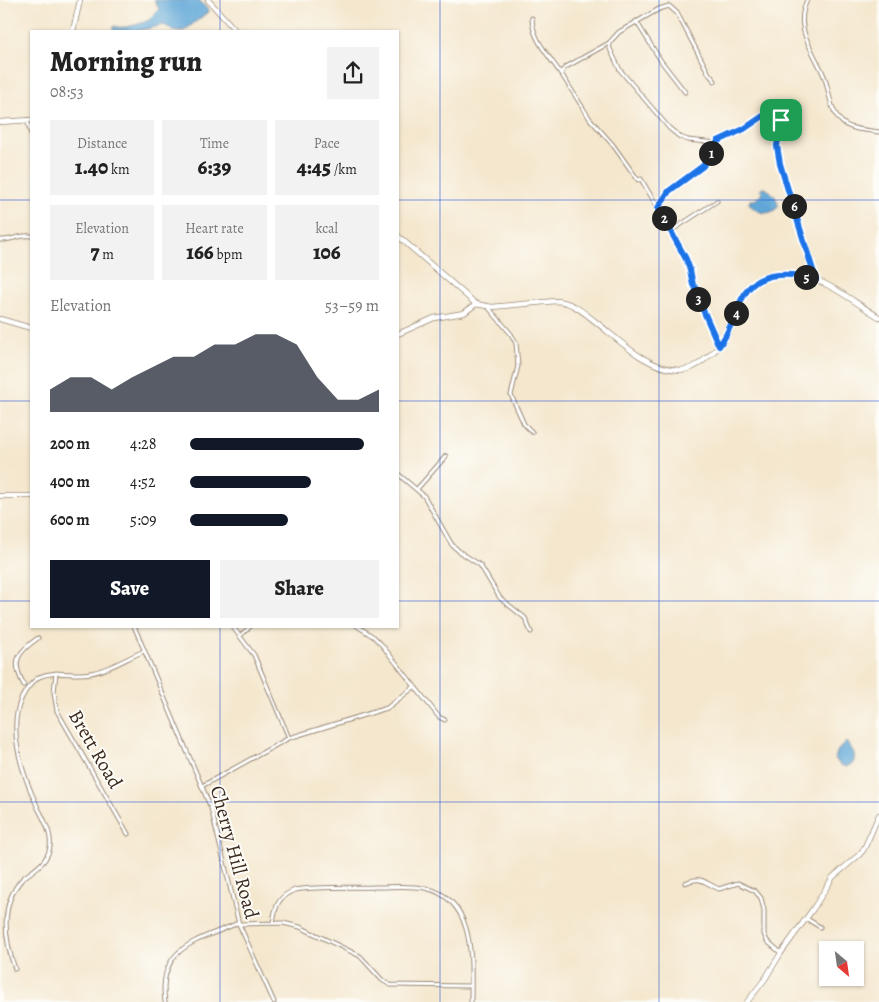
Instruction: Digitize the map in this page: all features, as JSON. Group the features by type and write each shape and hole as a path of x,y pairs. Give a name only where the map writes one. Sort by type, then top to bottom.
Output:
{"street":[{"path":"208,0 234,30"},
{"path":"807,0 803,17 806,41 823,75 833,109 844,124 879,132"},
{"path":"73,30 77,1"},
{"path":"562,75 562,71 566,67 609,43 619,32 664,7 672,8 681,20 709,74 715,81"},
{"path":"532,18 533,30 537,39 587,114 613,145 633,175 638,180 641,178 688,265 693,285 696,288 696,294 719,346"},
{"path":"636,22 661,61 685,92"},
{"path":"609,43 613,57 620,70 669,128 680,137 688,140 716,143"},
{"path":"658,208 669,191 703,166 716,143 726,136 744,129 766,113 774,112 778,114 781,122 777,146 780,164 816,280"},
{"path":"0,122 29,120"},
{"path":"671,231 717,201"},
{"path":"0,240 25,235 30,236"},
{"path":"399,237 476,304 488,307 556,301 567,303 579,308 643,357 659,366 674,370 684,370 696,366 719,346 727,334 746,292 758,279 767,276 784,274 816,280 879,318"},
{"path":"399,334 434,318 464,313 476,304"},
{"path":"488,307 516,342 518,366 516,381 511,395 524,424 532,432"},
{"path":"0,319 30,328"},
{"path":"417,490 446,456"},
{"path":"399,475 427,500 452,545 484,570 500,598 524,618 531,632"},
{"path":"0,496 30,496"},
{"name":"Cherry Hill Road","path":"135,628 215,819 239,924 274,1002"},
{"path":"234,628 258,664 289,738"},
{"path":"240,635 249,628"},
{"path":"360,628 374,637 439,717 445,720"},
{"path":"24,686 18,672 17,660 22,651 38,638"},
{"path":"19,690 43,675 56,673 90,674 144,651"},
{"name":"Brett Road","path":"56,673 54,692 57,712 128,834"},
{"path":"202,786 289,738 381,711 394,704 414,687"},
{"path":"13,754 43,817 50,842 48,854 41,865 23,878 13,889 4,913 4,938 15,969"},
{"path":"747,1002 765,979 833,877 863,851 879,815"},
{"path":"684,883 695,879 702,880 719,889 738,883 755,891 761,898 764,906 766,939 781,953"},
{"path":"274,923 275,909 280,899 288,892 295,890 427,888 439,893 449,901 463,921 471,953 471,1002"},
{"path":"806,919 820,927"},
{"path":"166,1002 165,976 169,963 176,954 190,943 239,924 274,923 300,927 357,955 382,980 390,984 471,986"}],"water":[{"path":"154,0 199,0 208,12 185,30 173,30 164,25 142,30 113,30 114,26 126,27 149,20 159,9"},
{"path":"763,187 776,198 778,207 767,213 755,209 749,203 750,200 755,200 761,195 760,189"},
{"path":"846,742 852,749 854,757 853,763 846,767 839,764 835,758 838,750"}],"route":[{"path":"769,112 776,112 781,120 777,146 780,164 816,280 784,274 758,279 746,292 738,306 725,339 719,346 696,294 696,288 693,285 688,265 658,208 669,191 703,166 716,143 721,139 744,129 769,112"}]}
